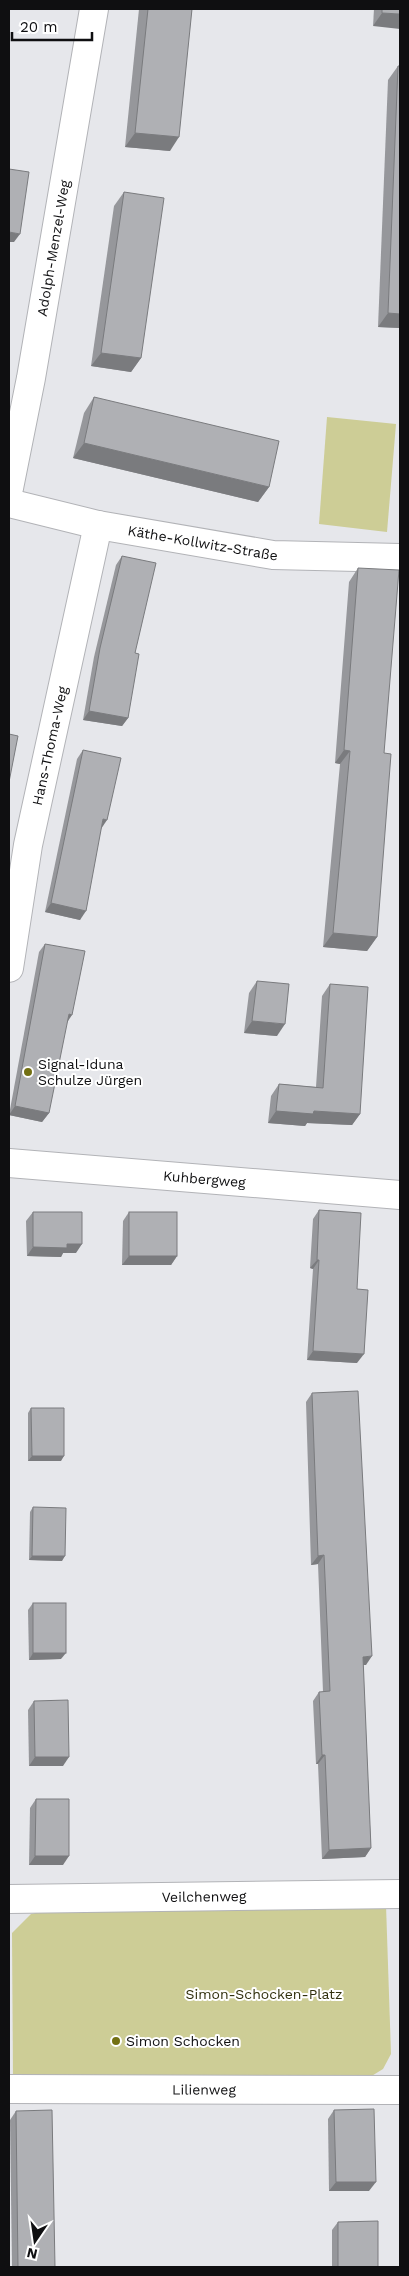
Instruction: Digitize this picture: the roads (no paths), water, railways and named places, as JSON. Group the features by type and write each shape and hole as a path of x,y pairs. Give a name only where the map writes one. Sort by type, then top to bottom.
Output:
{"street":[{"name":"Adolph-Menzel-Weg","path":"9,488 31,378 94,9"},
{"name":"Käthe-Kollwitz-Straße","path":"9,503 98,525 273,555 400,558"},
{"name":"Hans-Thoma-Weg","path":"9,968 28,845 98,525"},
{"name":"Kuhbergweg","path":"9,1163 400,1195"},
{"name":"Veilchenweg","path":"9,1899 400,1894"},
{"name":"Lilienweg","path":"9,2089 400,2090"}],"place":[{"name":"Signal-Iduna Schulze Jürgen","path":"28,1072"},
{"name":"Simon Schocken","path":"116,2041"}],"park label":[{"name":"Simon-Schocken-Platz","path":"264,1994"}]}
